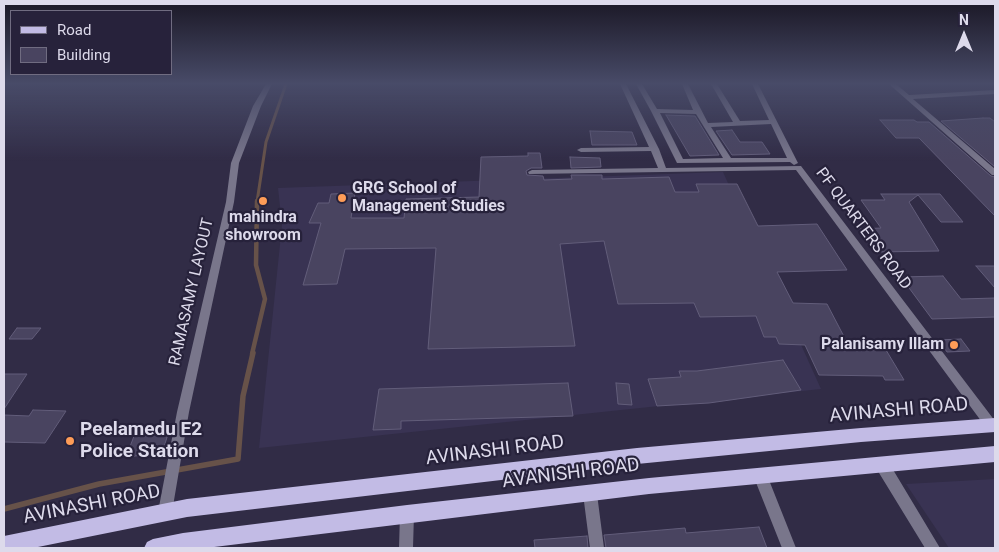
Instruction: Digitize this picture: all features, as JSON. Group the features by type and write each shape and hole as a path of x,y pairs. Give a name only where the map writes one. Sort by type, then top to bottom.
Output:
{"main road":[{"name":"AVINASHI ROAD","path":"4,545 187,508 637,456 993,425"},
{"name":"AVANISHI ROAD","path":"153,548 183,542 407,514 760,475 995,454"}],"street":[{"name":"RAMASAMY LAYOUT","path":"165,512 173,462 230,202 236,163 256,110"},
{"path":"636,110 663,169"},
{"path":"730,110 737,122"},
{"path":"767,110 795,164"},
{"path":"922,110 995,173"},
{"path":"729,161 698,112 655,111 680,161 795,164"},
{"path":"706,124 773,122"},
{"path":"581,150 655,148"},
{"name":"PF QUARTERS ROAD","path":"532,172 795,164 993,425"},
{"path":"881,463 933,548"},
{"path":"760,475 789,548"},
{"path":"590,494 597,548"},
{"path":"406,548 407,514"}],"shaded area":[{"path":"723,172 821,389 259,448 282,225 278,188"},
{"path":"995,479 995,548 949,548 906,484"}],"building":[{"path":"666,115 695,116 719,155 690,156"},
{"path":"990,118 995,122 995,167 941,121"},
{"path":"880,120 929,122 991,176 995,177 995,216 919,138 896,138"},
{"path":"732,130 740,142 762,142 770,154 732,155 716,131"},
{"path":"590,131 632,132 637,145 592,145"},
{"path":"528,153 540,153 542,168 531,168 526,171 527,175 543,176 544,180 572,179 571,175 602,175 602,179 669,177 675,192 699,192 696,184 737,184 758,226 817,224 847,270 777,272 793,303 827,304 851,350 886,350 904,380 885,380 883,376 819,375 805,345 779,344 776,337 764,337 756,316 700,317 694,303 618,304 604,241 560,244 575,346 428,349 436,248 345,249 337,284 303,285 321,223 309,223 318,203 329,203 331,194 355,193 351,218 404,218 406,199 479,197 481,157 528,156"},
{"path":"570,157 600,158 601,167 571,168"},
{"path":"881,194 940,194 963,222 941,222 918,195 909,202 939,251 876,252 860,229 881,228 861,200 885,200"},
{"path":"976,266 995,266 995,288"},
{"path":"943,276 961,299 995,298 995,317 932,319 901,277"},
{"path":"17,328 41,328 32,339 9,339"},
{"name":"Palanisamy Illam","path":"961,339 970,351 947,352 939,340"},
{"path":"783,360 801,390 709,403 657,406 648,379 681,377 679,371 697,371"},
{"path":"4,374 27,374 4,409"},
{"path":"568,383 573,416 401,421 401,429 373,430 379,389"},
{"path":"616,383 629,384 632,405 618,404"},
{"path":"33,410 66,411 45,443 4,442 4,415 29,416"},
{"path":"170,428 162,453 126,457 136,431"},
{"path":"759,527 767,548 606,548 604,535 685,528 686,533"},
{"path":"587,536 588,548 535,548 534,540"}],"waterway":[{"path":"257,202 266,142 277,110"},
{"path":"252,354 265,299 256,265 257,201"},
{"path":"4,509 99,484 238,459 243,396 253,353"}],"place":[{"name":"GRG School of Management Studies","path":"342,198"},
{"name":"mahindra showroom","path":"263,201"},
{"name":"Palanisamy Illam","path":"954,345"},
{"name":"Peelamedu E2 Police Station","path":"70,441"}]}
